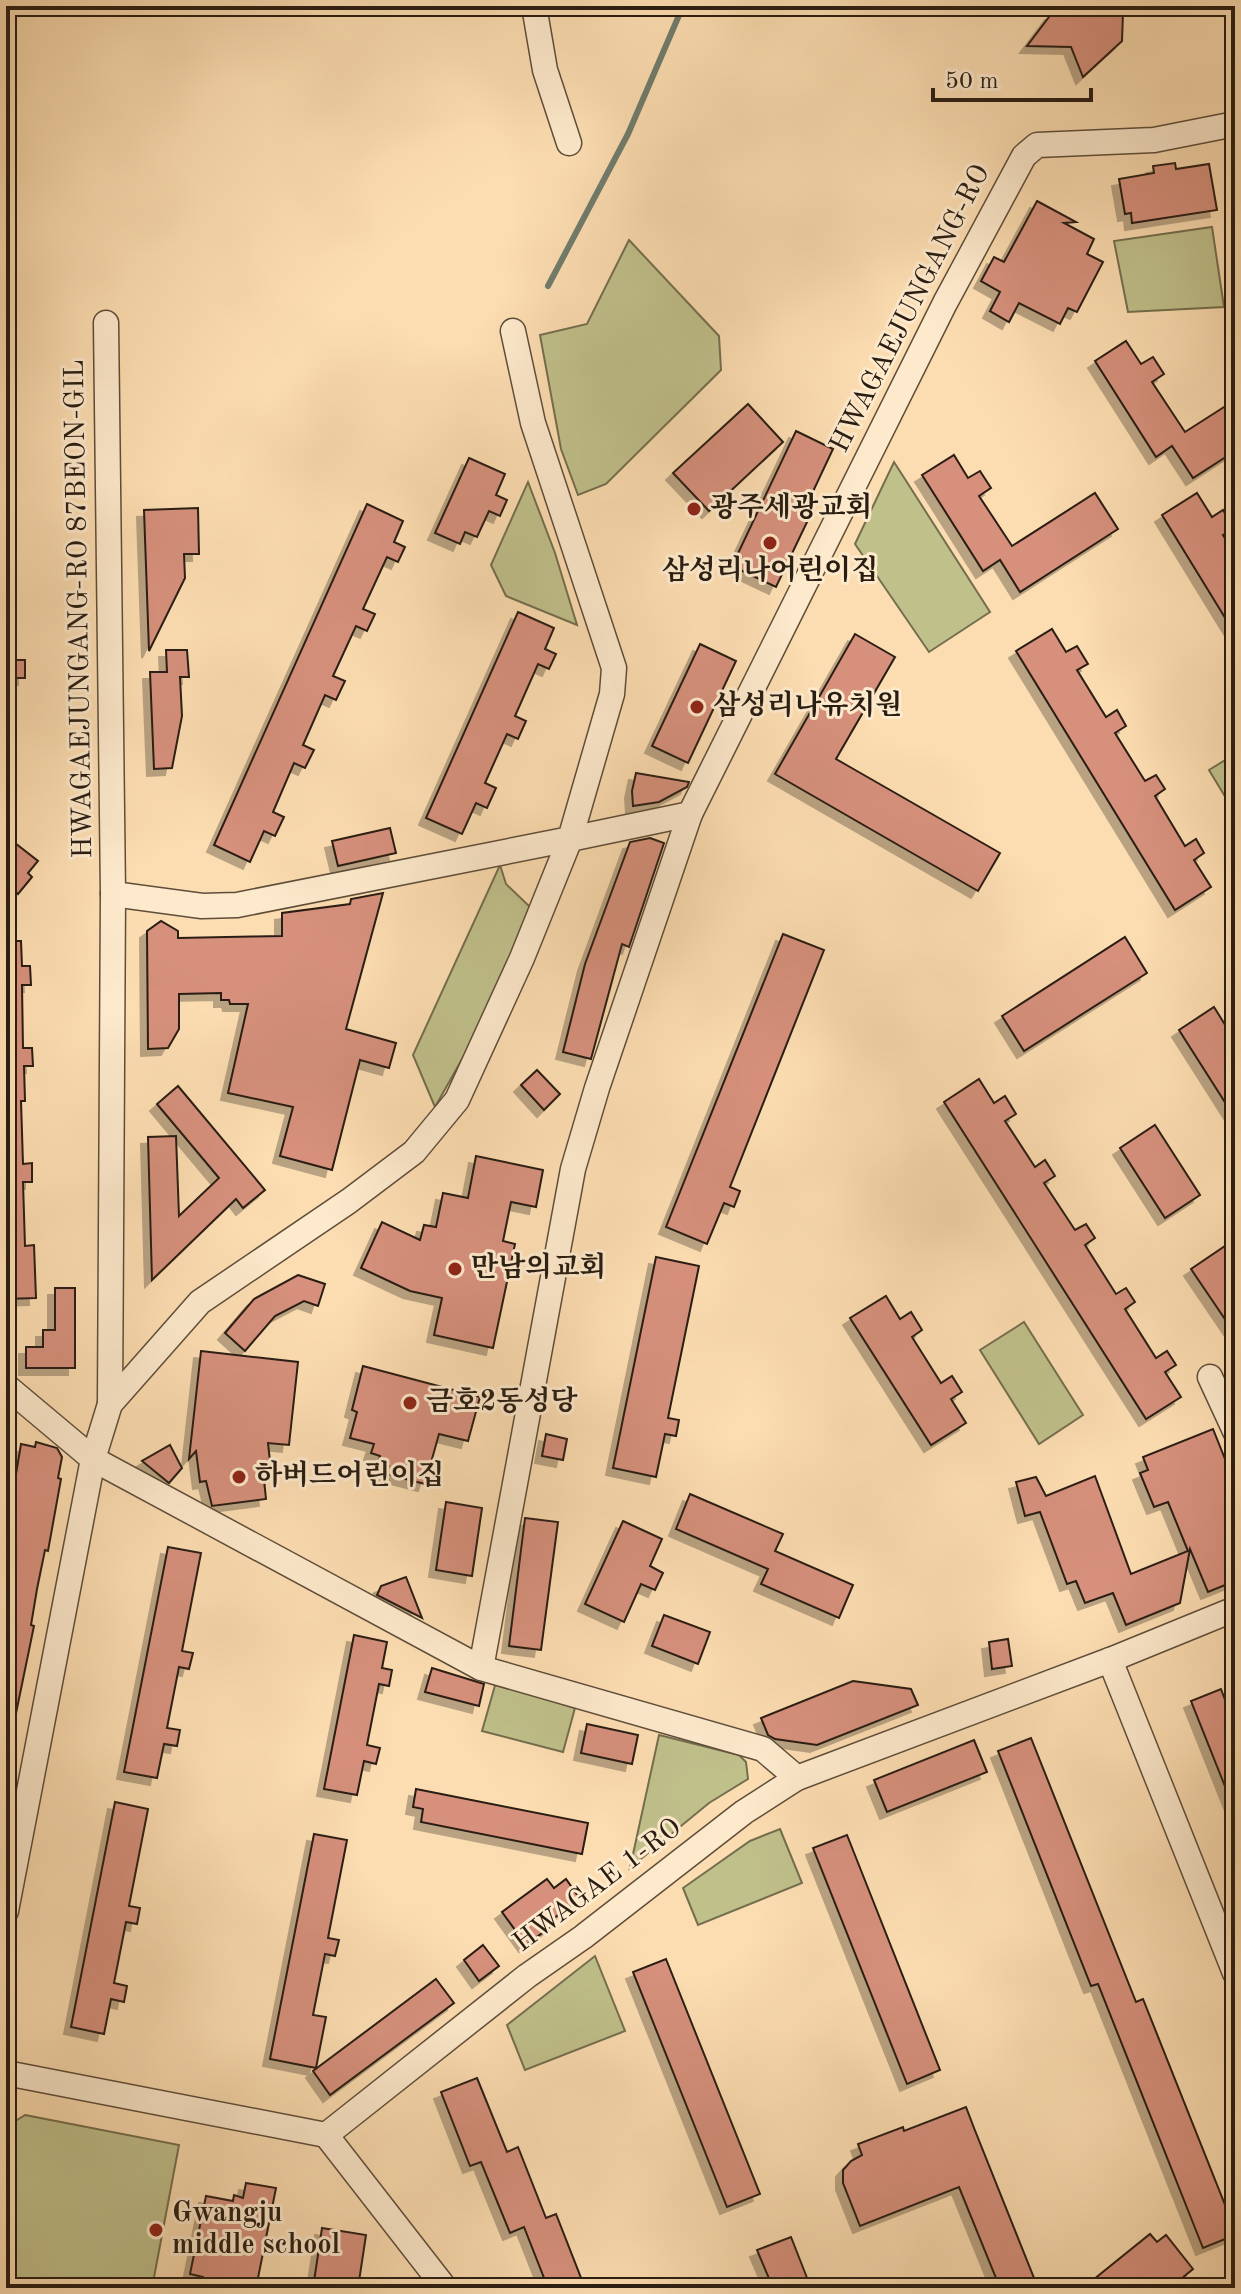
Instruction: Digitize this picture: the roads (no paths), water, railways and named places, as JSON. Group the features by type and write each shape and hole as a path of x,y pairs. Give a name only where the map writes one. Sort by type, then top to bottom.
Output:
{"street":[{"path":"534,6 545,70 569,143"},
{"name":"HWAGAEJUNGANG-RO","path":"481,1668 573,1169 597,1088 690,814 945,303 1024,156 1037,145 1154,140 1235,124"},
{"name":"HWAGAEJUNGANG-RO 87BEON-GIL","path":"106,323 113,894 110,1404"},
{"path":"6,1911 93,1459 110,1404 200,1302 349,1201 414,1152 457,1100 522,958 570,839 612,694 614,668 533,423 513,331"},
{"path":"570,839 690,814"},
{"name":"HWAGAEJUNGANG-RO 87BEON-GIL","path":"113,894 202,906 237,905 570,839"},
{"path":"1210,1377 1235,1431"},
{"path":"7,1394 93,1459 481,1668 763,1749 797,1778"},
{"name":"HWAGAE 1-RO","path":"326,2135 527,1976 583,1937 744,1812 797,1778 1110,1660 1235,1609"},
{"path":"1110,1660 1235,1973"},
{"path":"6,2073 326,2135 445,2288"}],"waterway":[{"path":"548,286 628,134 683,6"}],"place":[{"name":"광주세광교회","path":"694,509"},
{"name":"삼성리나어린이집","path":"770,543"},
{"name":"삼성리나유치원","path":"697,707"},
{"name":"만남의교회","path":"455,1269"},
{"name":"금호2동성당","path":"410,1403"},
{"name":"하버드어린이집","path":"239,1477"},
{"name":"Gwangju middle school","path":"156,2230"}]}
